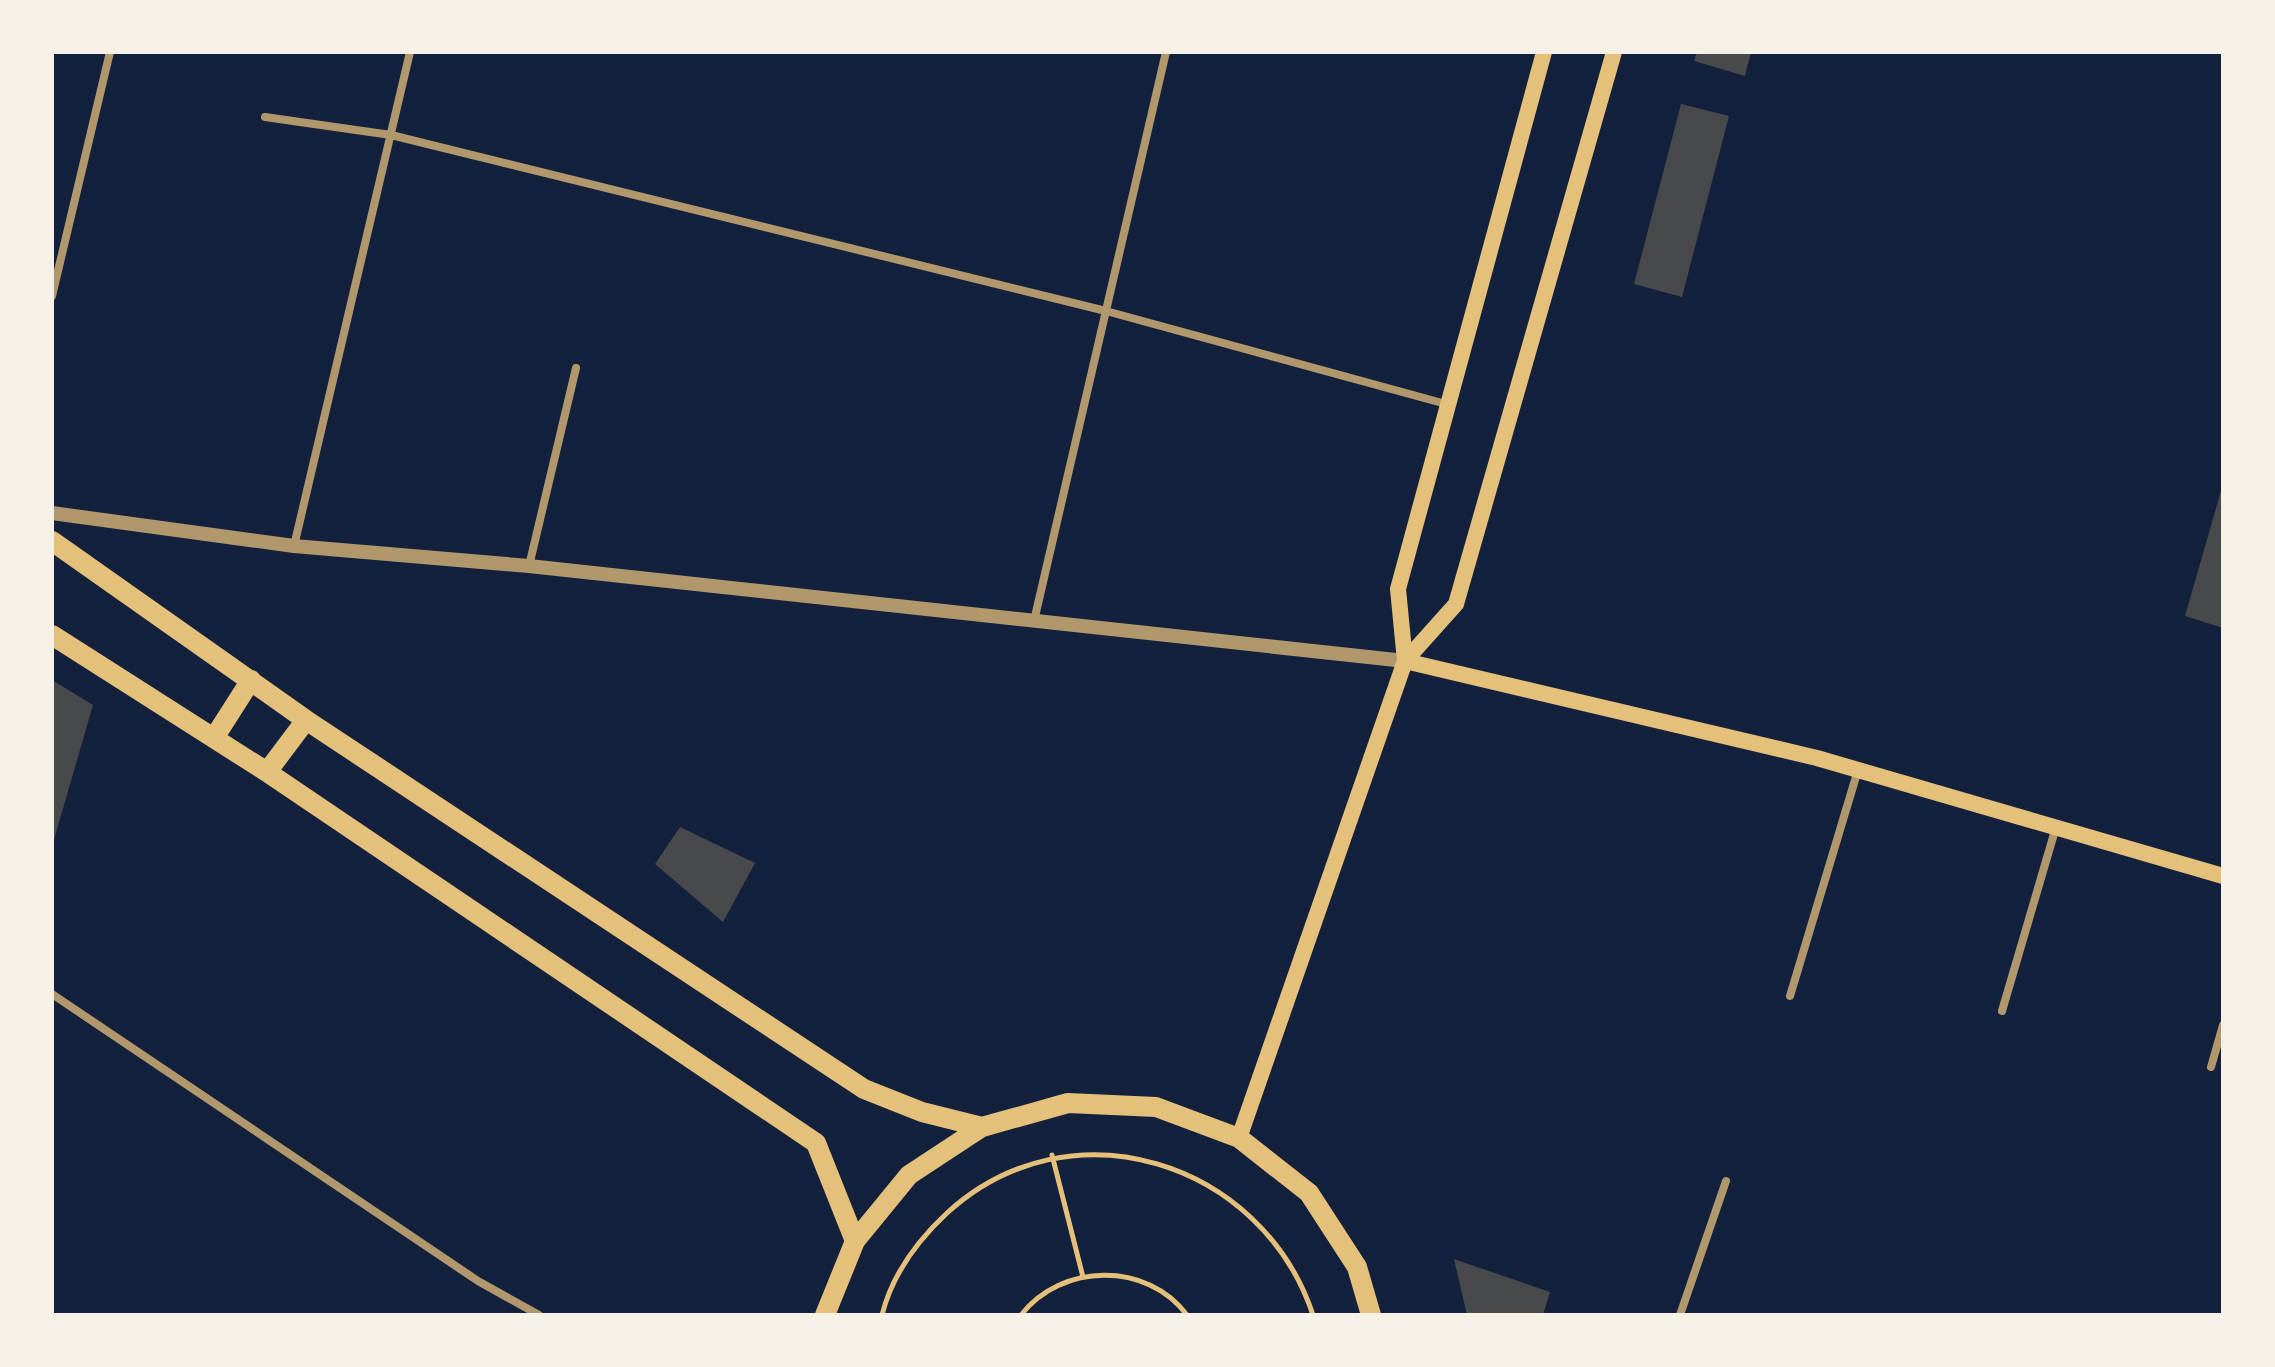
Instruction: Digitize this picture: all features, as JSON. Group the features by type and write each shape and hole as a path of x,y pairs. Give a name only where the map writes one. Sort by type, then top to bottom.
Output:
{"main road":[{"path":"1405,661 1398,589 1544,52"},
{"path":"1239,1138 1405,661 1456,604 1614,52"},
{"path":"52,541 306,720 864,1089 922,1112 982,1127"},
{"path":"52,635 267,772 816,1143 855,1241"},
{"path":"1405,661 1858,769 2223,876"},
{"path":"214,738 251,680"},
{"path":"267,772 306,720"},
{"path":"825,1315 855,1241 909,1175 982,1127 1068,1103 1156,1107 1239,1138 1309,1193 1357,1267 1371,1315"}],"street":[{"path":"52,296 110,52"},
{"path":"294,546 410,52"},
{"path":"1034,621 1166,52"},
{"path":"265,117 391,135 1106,311 1446,404"},
{"path":"529,566 576,368"},
{"path":"52,513 294,546 529,566 1405,661"},
{"path":"1790,996 1858,769"},
{"path":"2002,1011 2056,826"},
{"path":"52,994 478,1281 539,1315"},
{"path":"2211,1067 2223,1025"},
{"path":"1680,1315 1726,1181"}],"path":[{"path":"882,1315 904,1263 930,1228 963,1199 1000,1176 1053,1157 1085,1155 1131,1158 1174,1168 1215,1188 1251,1215 1281,1248 1304,1287 1313,1315"},
{"path":"1053,1157 1083,1277"},
{"path":"1021,1315 1042,1294 1083,1277 1115,1275 1139,1280 1163,1292 1187,1315"}],"building":[{"path":"1697,52 1751,52 1745,76 1694,61"},
{"path":"1681,104 1729,116 1682,297 1634,284"},
{"path":"2223,484 2223,628 2185,616"},
{"path":"52,680 93,705 53,843 52,843"},
{"path":"680,827 755,863 723,922 655,864"},
{"path":"1454,1259 1550,1292 1543,1315 1467,1315"}]}
